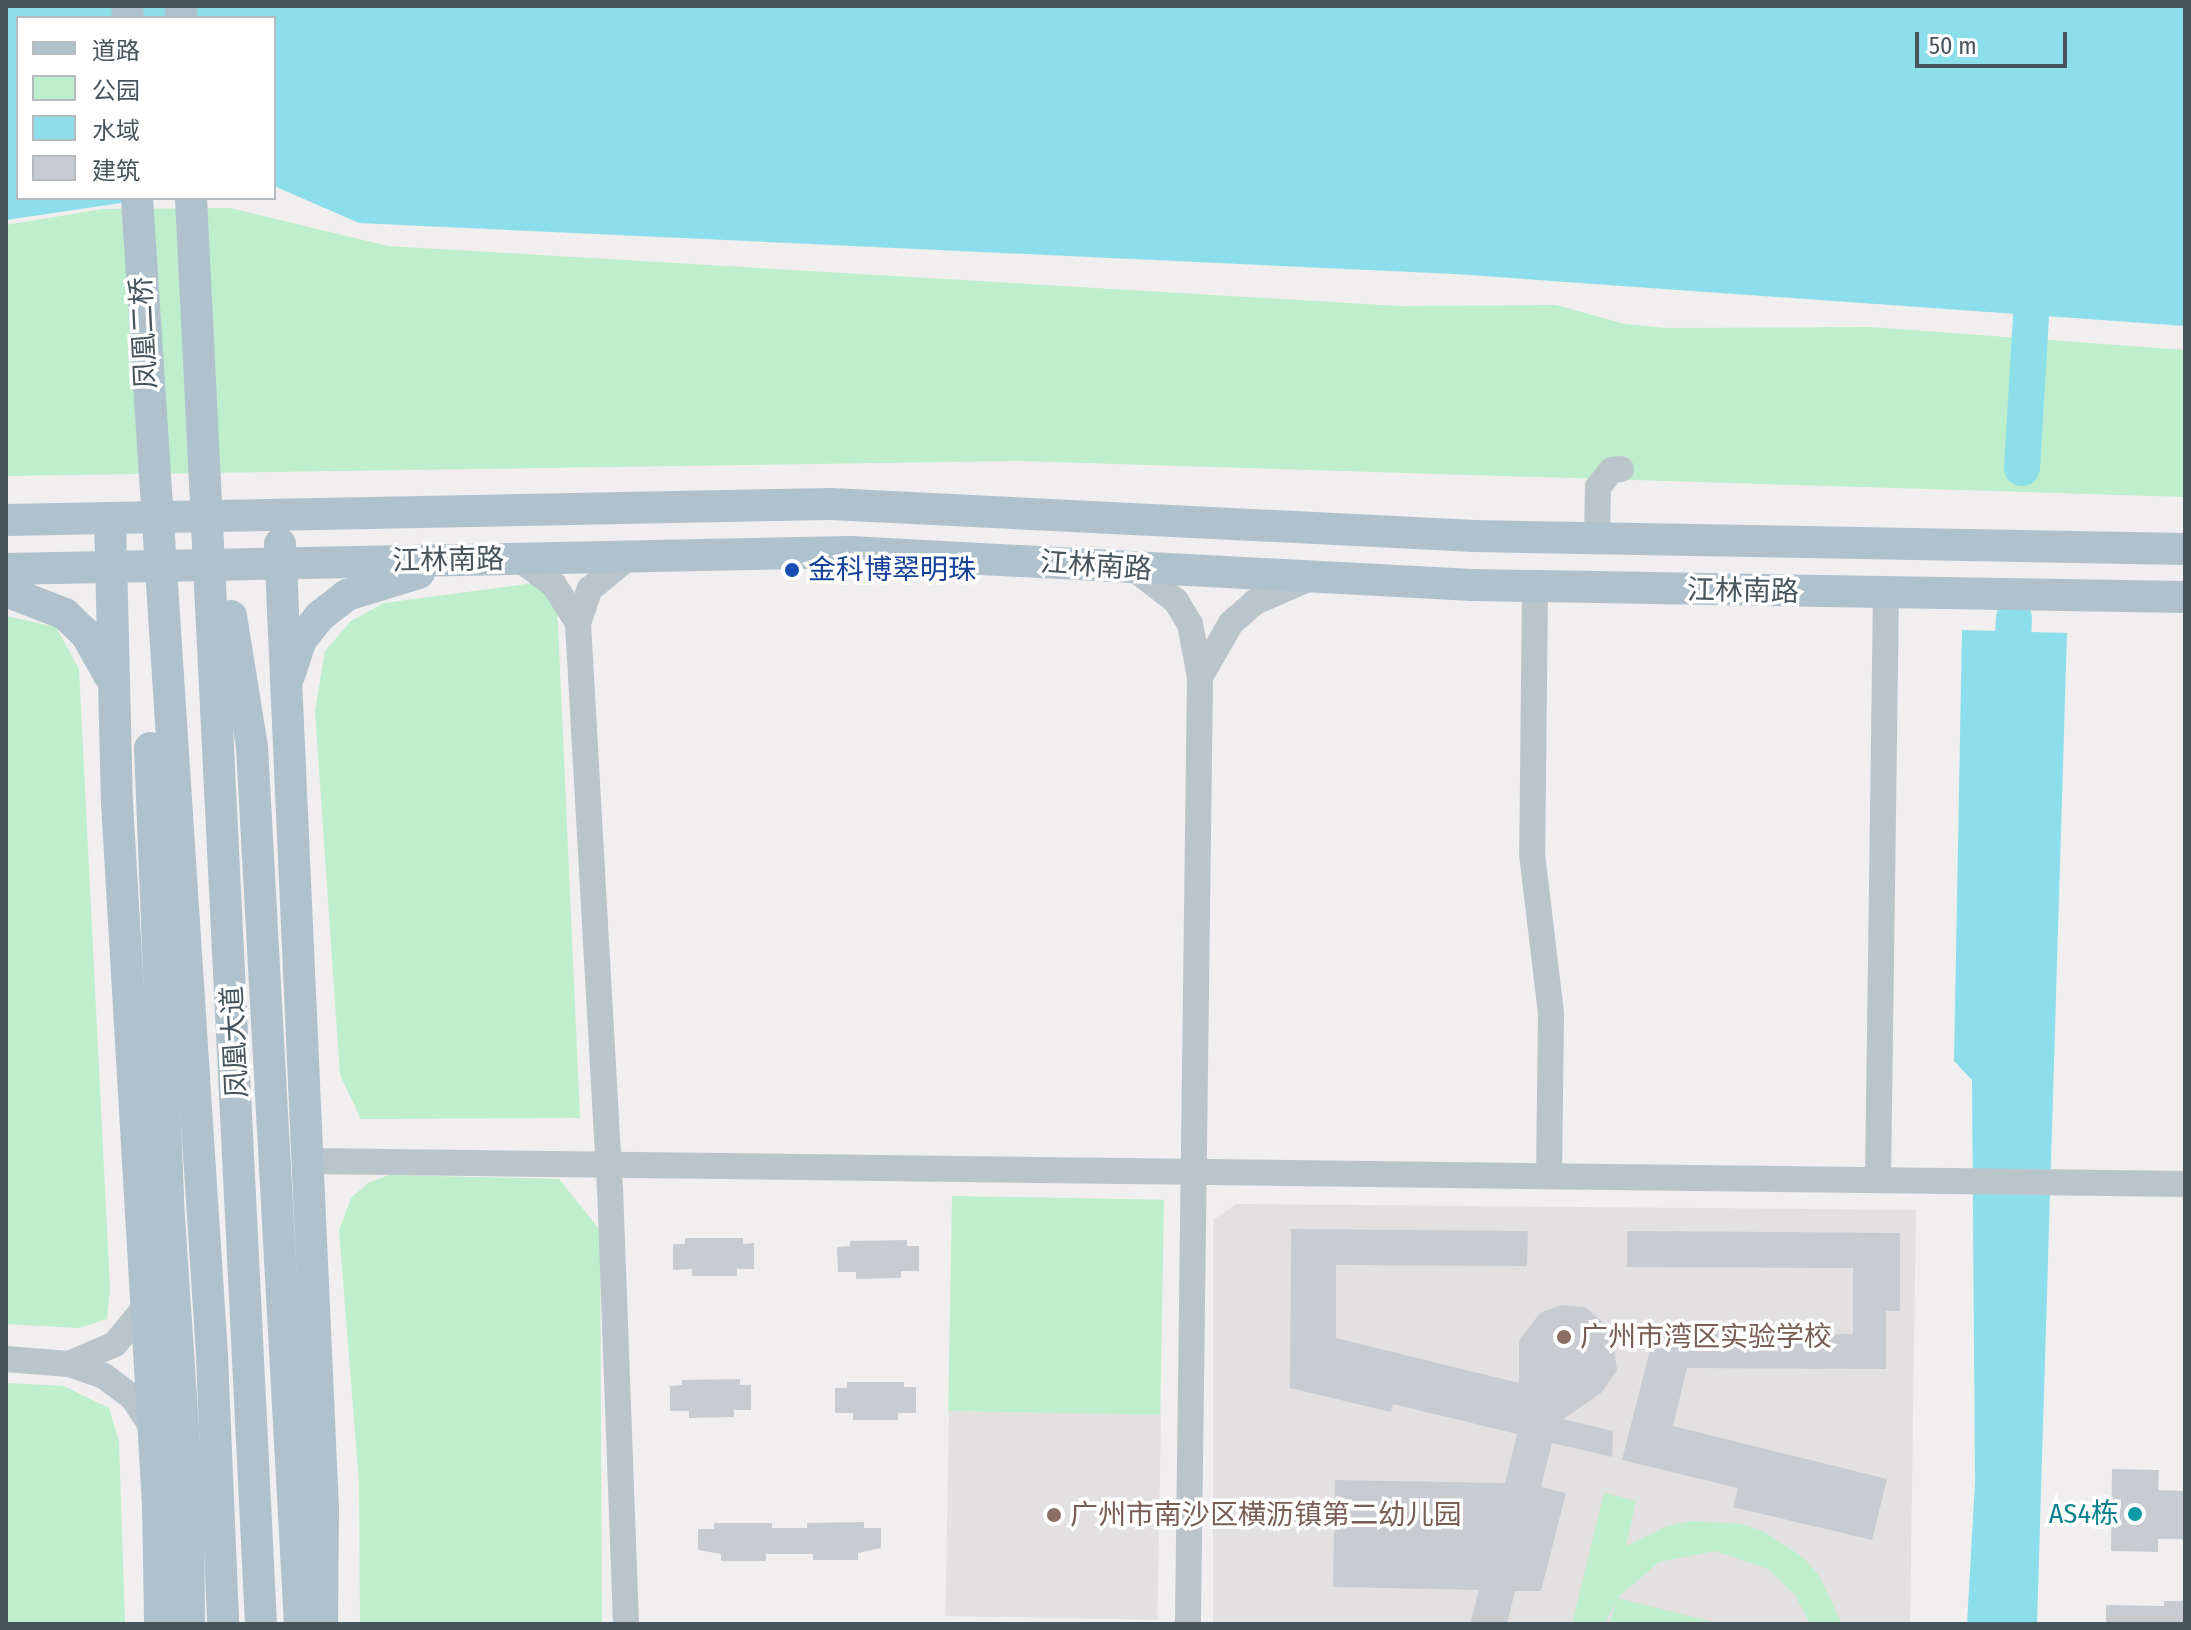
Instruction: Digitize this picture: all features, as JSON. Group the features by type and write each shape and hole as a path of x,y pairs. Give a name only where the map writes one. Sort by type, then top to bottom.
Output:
{"main road":[{"name":"凤凰二桥","path":"137,200 150,468"},
{"name":"凤凰二桥","path":"191,200 205,459"},
{"path":"205,459 252,747 297,1508 300,1624"},
{"name":"凤凰大道","path":"205,459 261,1624"},
{"path":"150,468 150,799 188,1506 189,1624"},
{"name":"凤凰大道","path":"150,468 211,1340 223,1624"},
{"name":"江林南路","path":"6,520 831,504 1331,530 2185,549"},
{"path":"278,515 323,1508 322,1624"},
{"path":"110,518 112,686 153,1429 160,1624"},
{"name":"江林南路","path":"6,569 850,552 1535,587 2185,597"},
{"path":"285,699 301,640 320,616 347,595 479,559"},
{"path":"6,591 65,614 103,658 112,686"}],"street":[{"path":"1597,538 1598,487 1612,470 1621,469"},
{"path":"626,1624 609,1165 578,623 590,589 609,569 633,555"},
{"path":"518,558 554,585 578,623"},
{"path":"1133,568 1176,601 1194,637 1200,677 1188,1624"},
{"path":"1200,677 1231,623 1268,594 1312,578"},
{"path":"1535,587 1532,854 1551,1014 1549,1176"},
{"path":"1878,1180 1886,593"},
{"path":"306,1161 2185,1184"},
{"path":"69,1364 115,1344 146,1306"},
{"path":"6,1359 69,1364 119,1386 153,1429"}],"shaded area":[{"name":"广州市湾区实验学校","path":"1236,1204 1916,1210 1910,1624 1213,1624 1213,1220"},
{"name":"广州市南沙区横沥镇第二幼儿园","path":"949,1411 1161,1415 1157,1620 945,1616"}],"green space":[{"path":"230,208 388,246 1400,306 1556,305 1625,324 1667,328 1870,327 2185,350 2185,497 1018,461 6,476 6,225 103,209"},
{"path":"556,580 580,1118 361,1119 340,1075 315,711 325,651 351,621 384,603"},
{"path":"6,616 56,627 79,669 110,1289 107,1319 79,1328 6,1324"},
{"path":"389,1175 559,1179 600,1230 602,1624 360,1624 359,1483 339,1230 351,1198 368,1183"},
{"path":"952,1196 1164,1200 1160,1415 948,1411"},
{"path":"6,1383 64,1386 109,1408 119,1441 125,1624 6,1624"},
{"path":"1604,1493 1636,1501 1626,1546 1668,1526 1692,1521 1741,1524 1764,1532 1804,1558 1820,1577 1842,1624 1810,1624 1795,1595 1768,1569 1715,1551 1659,1562 1617,1598 1721,1624 1610,1624 1615,1602 1605,1624 1572,1624"}],"water":[{"path":"6,6 2185,6 2185,326 1455,274 359,223 276,187 276,16 16,16 16,200 141,200 6,220"},
{"path":"1962,630 2067,633 2037,1624 1967,1624 1975,1482 1972,1080 1954,1061"}],"building":[{"path":"1291,1229 1528,1231 1527,1266 1336,1265 1336,1338 1519,1383 1519,1341 1540,1313 1561,1305 1585,1307 1611,1329 1617,1370 1601,1393 1563,1419 1613,1431 1612,1457 1552,1443 1541,1487 1566,1493 1541,1591 1515,1591 1507,1624 1470,1624 1479,1590 1333,1587 1335,1480 1505,1483 1517,1434 1393,1404 1391,1412 1290,1388"},
{"path":"1627,1231 1900,1233 1900,1311 1886,1311 1886,1369 1687,1368 1673,1426 1887,1479 1872,1540 1733,1507 1738,1488 1622,1460 1654,1334 1853,1334 1853,1268 1627,1267"},
{"path":"685,1238 743,1238 743,1244 754,1243 754,1269 737,1269 737,1276 692,1276 692,1269 673,1270 673,1244 685,1244"},
{"path":"907,1240 907,1246 919,1246 919,1271 901,1271 901,1278 856,1279 856,1272 838,1272 837,1247 850,1246 850,1241"},
{"path":"740,1379 740,1385 751,1385 751,1410 734,1410 734,1417 689,1418 689,1411 670,1411 670,1386 682,1385 682,1380"},
{"path":"847,1382 904,1382 904,1387 916,1387 916,1413 898,1413 898,1420 853,1420 853,1413 835,1413 835,1388 847,1388"},
{"name":"AS4栋","path":"2112,1469 2159,1470 2158,1490 2185,1491 2185,1539 2158,1539 2158,1552 2111,1551"},
{"path":"864,1522 864,1528 881,1528 881,1548 858,1553 858,1560 813,1560 813,1554 766,1554 766,1561 721,1561 721,1554 698,1550 698,1529 714,1529 714,1523 772,1523 772,1528 807,1528 807,1523"},
{"path":"2164,1601 2185,1601 2185,1624 2106,1624 2106,1605 2164,1606"}],"waterway":[{"path":"2022,468 2034,266"},
{"path":"2011,679 2014,618"}],"place":[{"name":"金科博翠明珠","path":"792,570"},
{"name":"广州市湾区实验学校","path":"1564,1337"},
{"name":"AS4栋","path":"2135,1514"},
{"name":"广州市南沙区横沥镇第二幼儿园","path":"1054,1515"}]}
